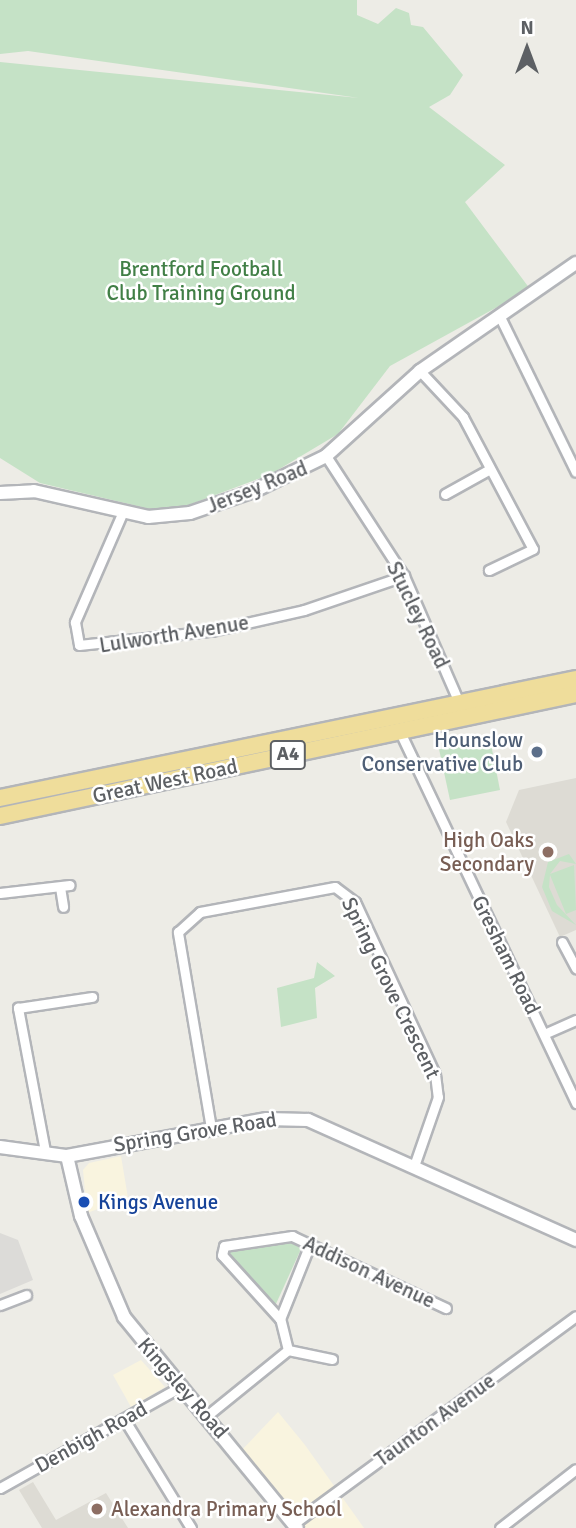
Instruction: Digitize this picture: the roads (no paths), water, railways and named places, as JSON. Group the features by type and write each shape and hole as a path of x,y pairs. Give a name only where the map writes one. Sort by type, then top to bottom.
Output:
{"highway":[{"name":"Great West Road","path":"0,799 576,679"},
{"name":"Great West Road","path":"0,816 576,694"}],"street":[{"name":"Jersey Road","path":"0,493 34,491 121,516 164,517 212,507 326,456 420,371 501,319 576,262"},
{"path":"501,319 576,472"},
{"path":"420,371 463,417 533,549 489,570"},
{"name":"Stucley Road","path":"326,456 404,576 460,705"},
{"path":"445,494 490,469"},
{"name":"Lulworth Avenue","path":"121,516 75,622 79,645 211,631 304,610 404,576"},
{"name":"Gresham Road","path":"400,732 576,1103"},
{"path":"0,893 65,886 63,907"},
{"name":"Spring Grove Crescent","path":"211,1128 178,932 200,912 335,887 355,902 436,1074 438,1097 415,1166"},
{"path":"562,942 576,968"},
{"path":"45,1151 18,1008 92,997"},
{"path":"544,1034 576,1020"},
{"name":"Spring Grove Road","path":"0,1147 67,1156 211,1128 308,1120 576,1240"},
{"name":"Kingsley Road","path":"67,1156 81,1216 115,1298 141,1343 209,1414 295,1526"},
{"name":"Addison Avenue","path":"280,1319 221,1250 292,1236 446,1308"},
{"path":"288,1350 280,1319 310,1244"},
{"path":"0,1306 26,1295"},
{"name":"Taunton Avenue","path":"295,1526 576,1316"},
{"path":"288,1350 332,1359"},
{"path":"209,1414 288,1350"},
{"name":"Denbigh Road","path":"0,1488 182,1386"},
{"path":"124,1419 191,1528"},
{"path":"500,1528 576,1469"}],"place":[{"name":"Hounslow Conservative Club","path":"537,752"},
{"name":"High Oaks Secondary","path":"548,852"},
{"name":"Kings Avenue","path":"84,1202"},
{"name":"Alexandra Primary School","path":"97,1509"}],"park label":[{"name":"Brentford Football Club Training Ground","path":"201,281"}]}
